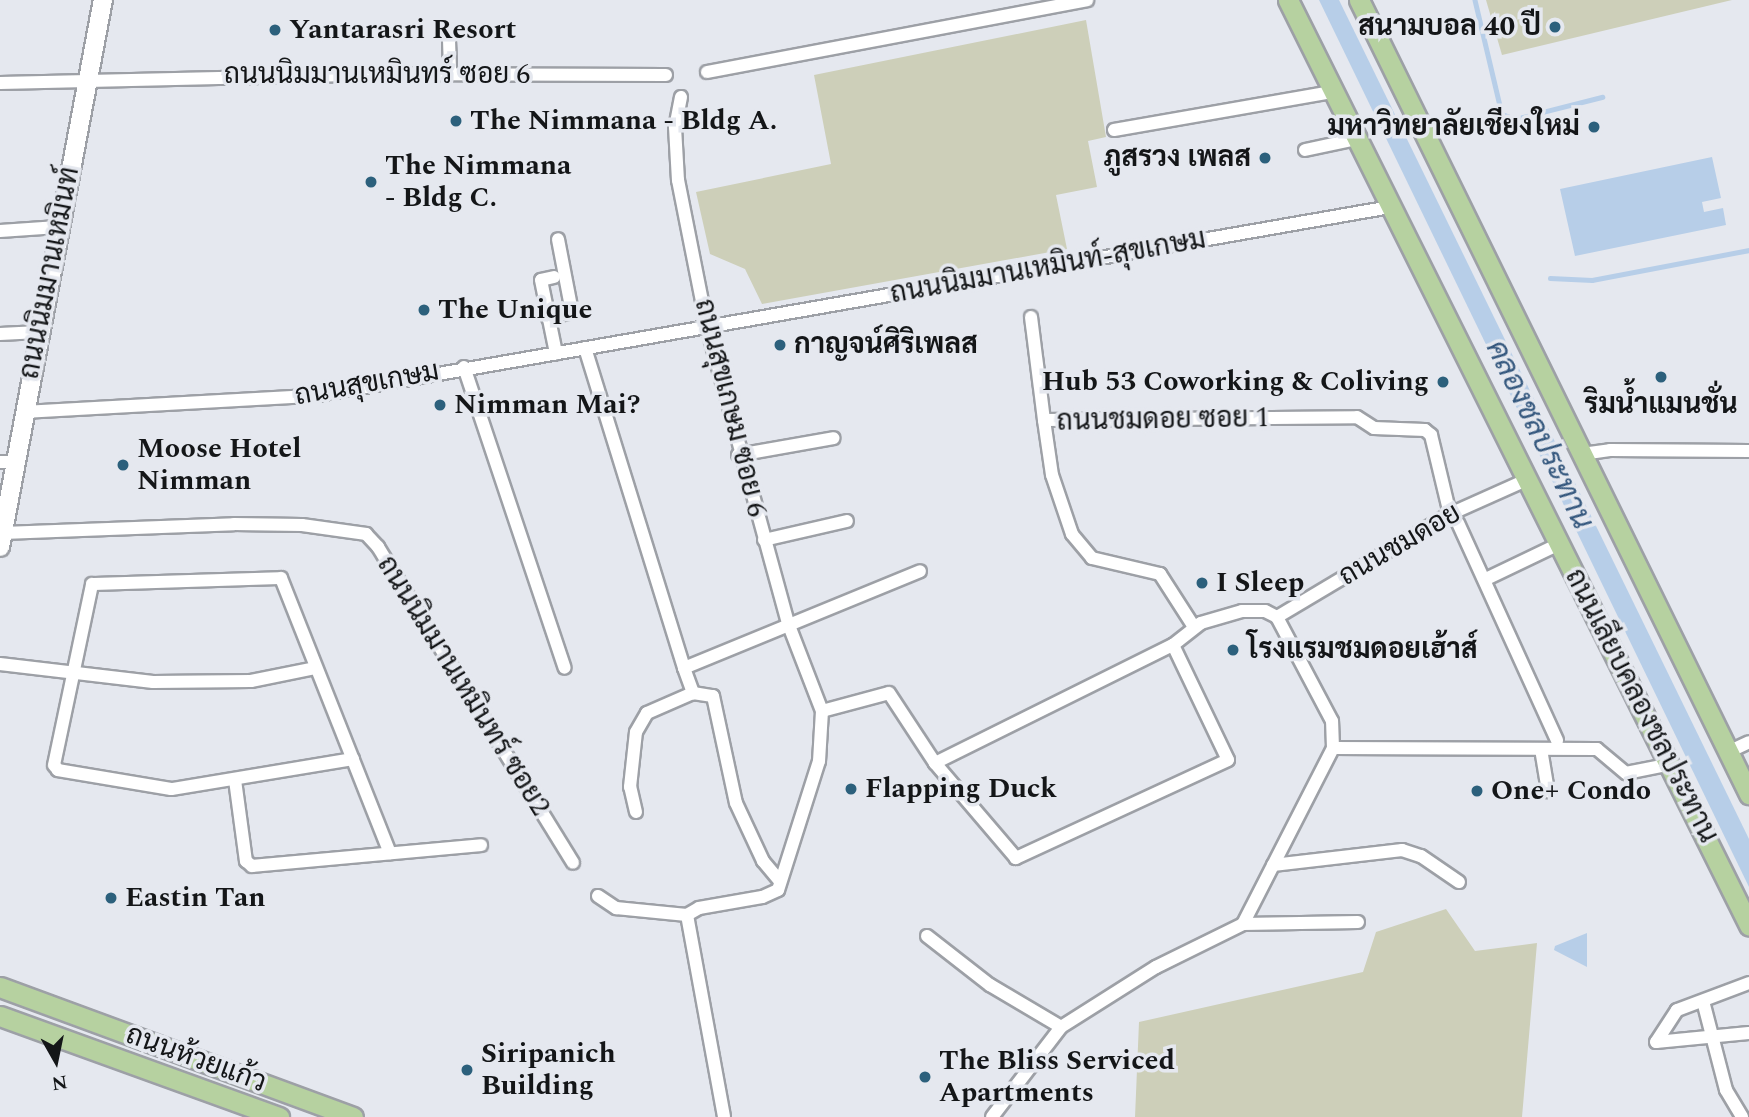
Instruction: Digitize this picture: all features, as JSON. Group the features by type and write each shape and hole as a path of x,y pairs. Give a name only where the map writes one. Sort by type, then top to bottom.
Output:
{"main road":[{"name":"ถนนนิมมานเหมินท์","path":"1,540 8,462 24,412 103,0"},
{"name":"ถนนเลียบคลองชลประทาน","path":"1288,0 1526,480 1672,764 1749,925"},
{"name":"ถนนเลียบคลองชลประทาน","path":"1359,0 1749,794"},
{"name":"ถนนห้วยแก้ว","path":"0,986 353,1117"},
{"name":"ถนนห้วยแก้ว","path":"0,1016 279,1117"}],"street":[{"path":"707,72 1087,0"},
{"path":"449,40 450,74"},
{"name":"ถนนนิมมานเหมินทร์ ซอย 6","path":"0,83 89,78 450,74 666,75"},
{"path":"1114,130 1332,92"},
{"name":"ถนนสุขเกษม ซอย 6","path":"681,97 675,127 678,180 707,327 738,455 788,623 822,711"},
{"path":"1305,150 1356,139"},
{"name":"ถนนนิมมานเหมินท์-สุขเกษม","path":"707,327 1390,207"},
{"path":"0,230 58,227"},
{"path":"548,317 572,313 558,239"},
{"path":"554,277 541,280 556,353"},
{"path":"1031,317 1044,420"},
{"name":"ถนนสุขเกษม","path":"24,412 208,405 313,396 464,367 707,327"},
{"path":"0,334 39,332"},
{"path":"585,348 694,693"},
{"path":"464,367 565,668"},
{"name":"ถนนชมดอย ซอย 1","path":"1194,627 1160,574 1092,558 1072,534 1052,475 1044,420 1357,416 1374,428 1425,430 1432,435 1454,518 1486,579 1558,740"},
{"path":"738,455 834,438"},
{"path":"1582,454 1610,450 1749,451"},
{"name":"ถนนชมดอย","path":"1277,617 1526,480"},
{"path":"764,540 847,521"},
{"name":"ถนนนิมมานเหมินทร์ ซอย2","path":"1,540 234,524 302,525 366,534 378,547 573,863"},
{"path":"1486,579 1559,544"},
{"path":"684,668 920,571"},
{"path":"353,758 235,780 154,789 58,770 54,765 92,584 281,578 316,668 353,758 390,853"},
{"path":"934,763 1173,645 1194,627 1242,611 1265,611 1277,617 1332,721 1332,748 1243,924"},
{"path":"598,897 615,908 687,915 699,908 762,897 778,890 819,761 822,711 889,693 934,763 1016,858 1228,760 1173,645"},
{"path":"0,664 153,682 251,681 316,668"},
{"path":"636,812 629,787 636,732 647,713 694,693 713,696 720,743 736,803 763,861 780,881"},
{"path":"1728,752 1749,743"},
{"path":"1332,748 1597,750 1626,773 1672,764"},
{"path":"1541,748 1548,791"},
{"path":"235,780 246,861 252,866 481,845"},
{"path":"1273,865 1402,850 1421,856 1459,881"},
{"path":"687,915 723,1117"},
{"path":"992,1117 1061,1027 1156,967 1243,924 1358,922"},
{"path":"927,936 990,985 1061,1027"},
{"path":"1749,983 1677,1010 1656,1042 1714,1038 1749,1032"},
{"path":"1703,1001 1732,1108 1742,1117"}],"green space":[{"name":"สนามบอล 40 ปี","path":"1486,0 1732,0 1502,55"},
{"path":"1086,20 1106,137 1088,141 1097,187 1056,195 1067,249 762,304 745,269 710,254 696,192 831,164 814,75"},
{"path":"1446,909 1475,951 1537,943 1522,1117 1135,1117 1139,1022 1363,972 1376,932"}],"water":[{"name":"คลองชลประทาน","path":"1319,0 1339,0 1749,839 1749,887"},
{"path":"1712,157 1721,198 1702,202 1704,212 1723,208 1726,225 1575,256 1560,189"},
{"path":"1587,933 1587,967 1554,950 1555,946"}],"waterway":[{"path":"1475,0 1502,114 1515,119 1602,97"},
{"path":"1550,278 1592,280 1749,250"}],"place":[{"name":"สนามบอล 40 ปี","path":"1555,27"},
{"name":"Yantarasri Resort","path":"275,30"},
{"name":"The Nimmana - Bldg A.","path":"456,121"},
{"name":"มหาวิทยาลัยเชียงใหม่","path":"1594,127"},
{"name":"ภูสรวง เพลส","path":"1265,158"},
{"name":"The Nimmana - Bldg C.","path":"371,182"},
{"name":"The Unique","path":"424,310"},
{"name":"กาญจน์ศิริเพลส","path":"780,345"},
{"name":"ริมน้ำแมนชั่น","path":"1661,377"},
{"name":"Hub 53 Coworking & Coliving","path":"1443,382"},
{"name":"Nimman Mai?","path":"440,405"},
{"name":"Moose Hotel Nimman","path":"123,465"},
{"name":"I Sleep","path":"1202,583"},
{"name":"โรงแรมชมดอยเฮ้าส์","path":"1233,650"},
{"name":"Flapping Duck","path":"851,789"},
{"name":"One+ Condo","path":"1477,791"},
{"name":"Eastin Tan","path":"111,898"},
{"name":"Siripanich Building","path":"467,1070"},
{"name":"The Bliss Serviced Apartments","path":"925,1077"}]}
